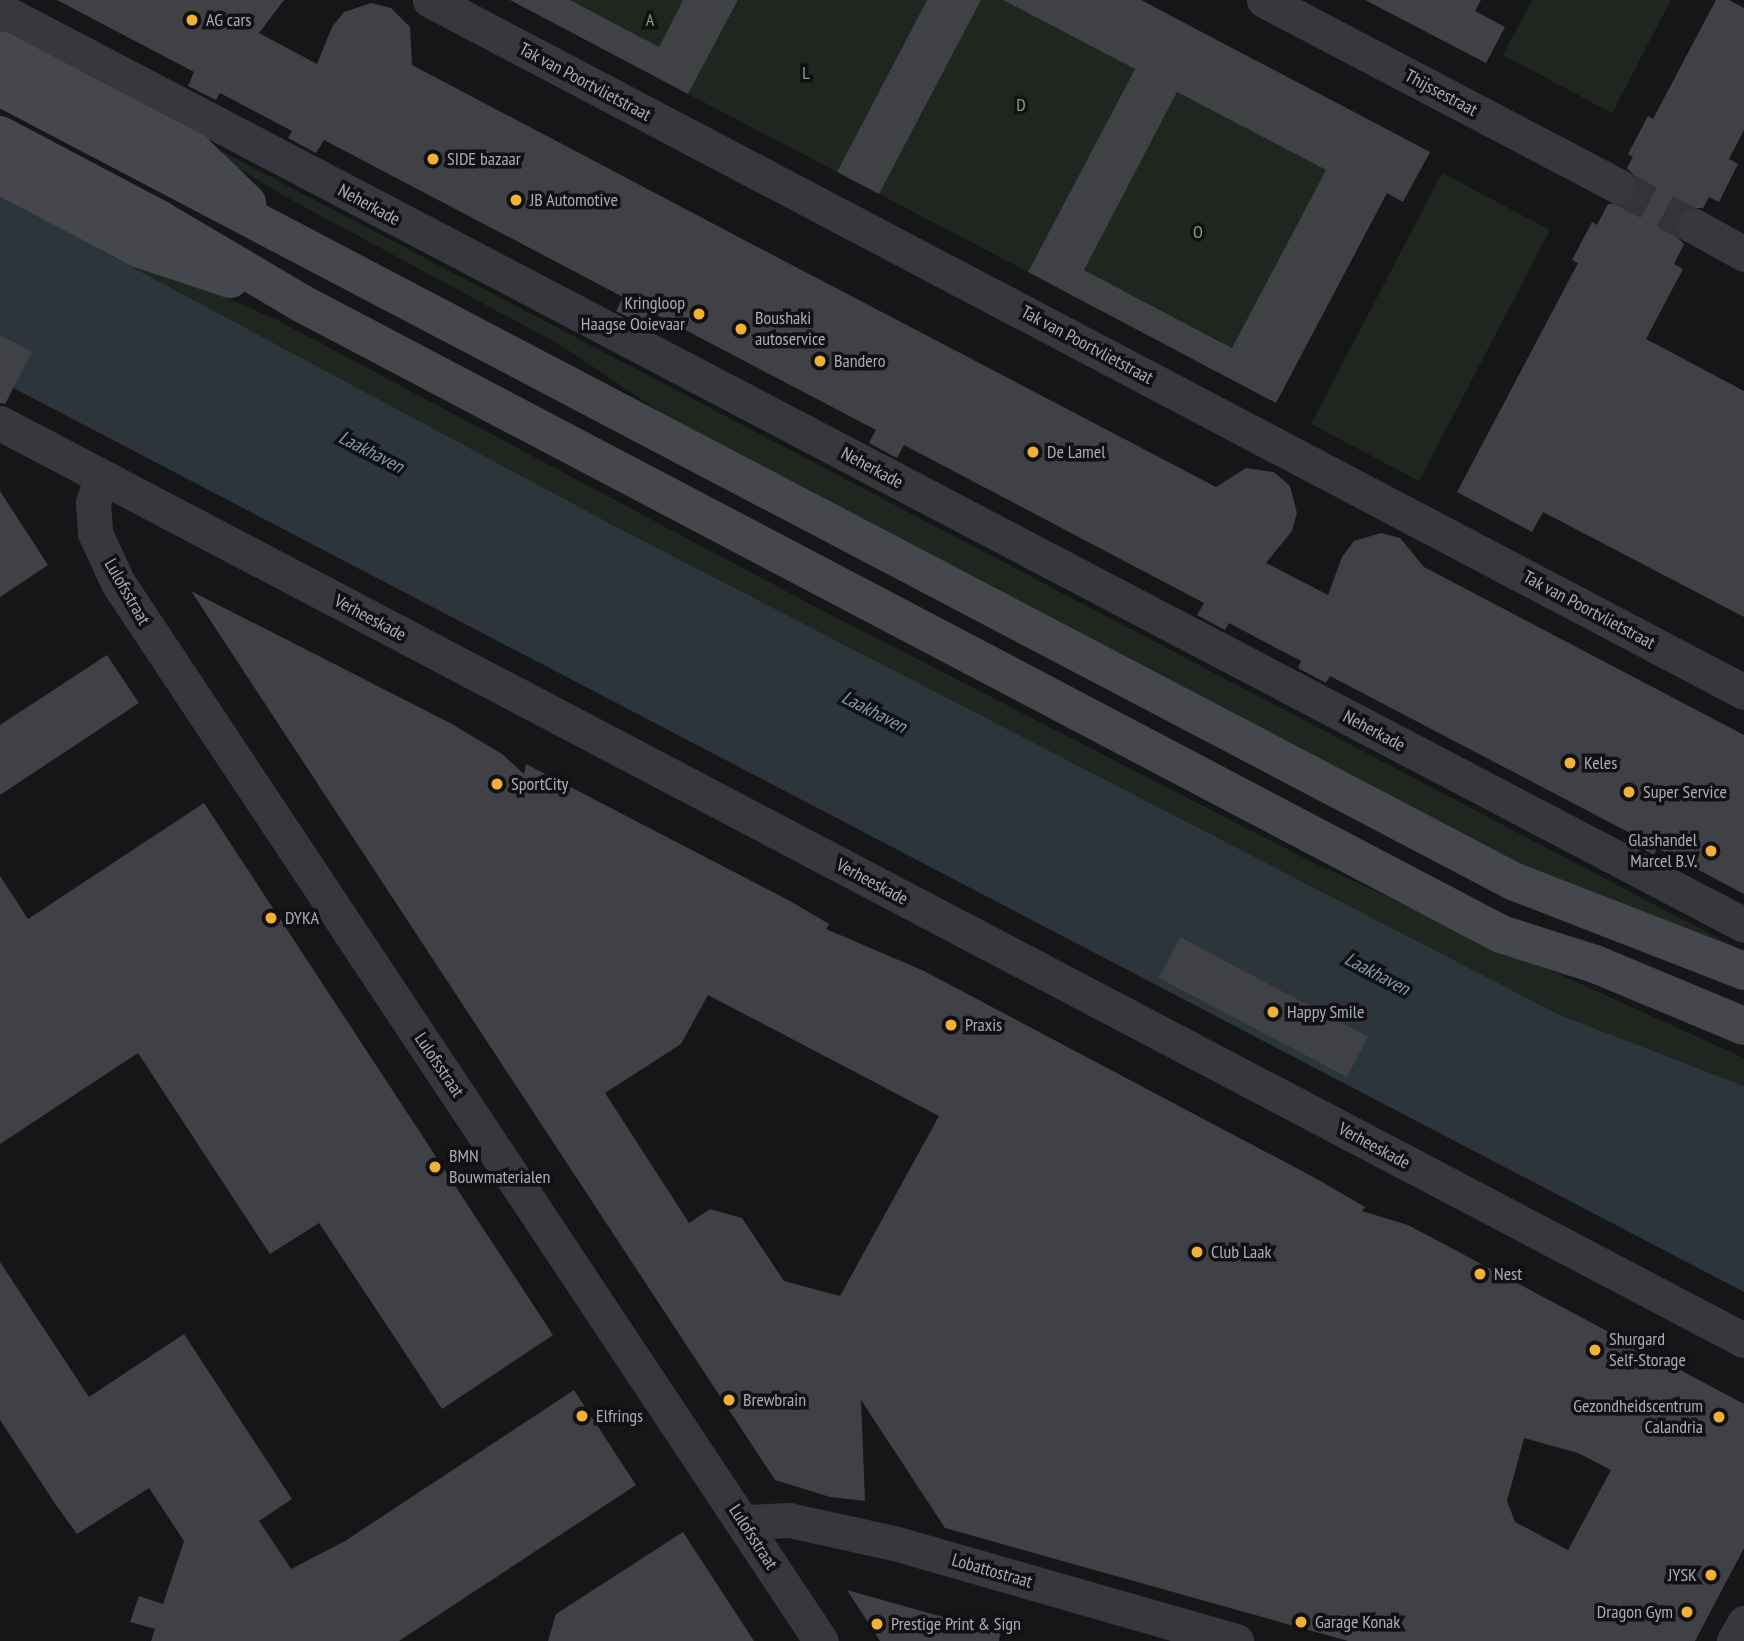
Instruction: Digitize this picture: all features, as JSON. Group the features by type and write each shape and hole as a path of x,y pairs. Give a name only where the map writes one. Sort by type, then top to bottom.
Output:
{"main road":[{"path":"0,50 194,152 276,232"},
{"path":"0,87 1515,883 1744,971"},
{"path":"0,135 159,219 301,303 1501,934 1595,964 1744,1026"},
{"path":"0,175 140,249 301,303"}],"street":[{"name":"Tak van Poortvlietstraat","path":"430,0 1744,692"},
{"name":"Thijssestraat","path":"1264,0 1618,186"},
{"name":"Neherkade","path":"0,10 1744,925"},
{"path":"1694,226 1744,254"},
{"name":"Verheeskade","path":"0,423 1744,1340"},
{"name":"Lulofsstraat","path":"101,477 93,503 95,533 118,583 821,1641"},
{"name":"Lobattostraat","path":"744,1522 789,1520 894,1543 1236,1641"},
{"path":"1734,1641 1744,1623"}],"green space":[{"name":"A","path":"570,0 683,0 646,72 644,39"},
{"name":"L","path":"738,0 927,0 837,172 688,94"},
{"name":"D","path":"981,0 1003,0 1135,69 1028,272 879,194"},
{"path":"1532,0 1671,0 1612,113 1503,55"},
{"name":"O","path":"1177,92 1326,170 1219,373 1209,368 1222,342 1111,284 1097,309 1070,295"},
{"path":"212,146 1741,952 1544,876 662,413 562,346 288,198 210,151"},
{"path":"1442,173 1550,230 1419,481 1311,424"},
{"path":"0,196 277,320 812,605 1316,864 1744,1058 1744,1086 1560,1015 609,523"}],"water":[{"name":"Laakhaven","path":"0,196 609,523 1560,1015 1744,1086 1744,1292 0,381"}],"building":[{"name":"De Lamel","path":"57,0 284,0 259,33 317,64 332,27 344,12 371,3 391,8 410,27 412,65 748,242 1216,487 1246,468 1274,472 1290,486 1297,513 1292,531 1266,563 1328,595 1342,557 1354,541 1381,533 1400,538 1424,567 1744,735 1744,894 1657,848 1654,855 1626,840 1630,833 1330,676 1326,683 1298,668 1301,661 1229,623 1225,630 1197,615 1204,603 904,445 897,458 869,443 876,430 651,312 644,325 616,311 623,297 324,140 316,153 288,138 292,131 220,93 216,100 188,86 194,72"},
{"path":"510,0 570,0 659,47 683,0 738,0 688,94"},
{"path":"927,0 981,0 879,194 837,172"},
{"path":"1003,0 1141,0 1430,152 1403,202 1387,193 1276,403 1028,272 1135,69","holes":["1177,92 1326,170 1232,348 1084,270"]},
{"path":"1365,0 1481,0 1475,11 1505,27 1486,63"},
{"path":"1716,0 1729,0 1744,8 1744,130 1729,159 1738,164 1719,202 1709,197 1703,208 1684,208 1676,217 1676,236 1684,244 1674,264 1683,269 1646,339 1744,391 1744,617 1543,512 1532,532 1457,492 1578,263 1572,260 1592,222 1597,225 1608,204 1628,203 1636,195 1635,176 1627,168 1633,157 1628,154 1648,116 1653,119"},
{"path":"0,335 32,352 5,404 0,403"},
{"path":"0,491 48,565 0,597"},
{"path":"191,591 450,723 502,754 524,774 526,764 790,901 829,924 826,929 924,971 1317,1179 1365,1207 1362,1211 1408,1225 1744,1404 1744,1548 1695,1641 1348,1641 945,1528 861,1400 865,1501 830,1497 775,1480","holes":["708,995 939,1116 840,1296 784,1281 742,1218 710,1209 689,1223 605,1093 681,1044","1524,1438 1578,1453 1611,1470 1568,1550 1515,1522 1507,1501"]},
{"path":"107,655 139,703 0,795 0,725"},
{"path":"204,803 553,1335 442,1409 319,1223 270,1254 138,1053 0,1144 0,876 28,919"},
{"name":"Happy Smile","path":"1180,937 1368,1037 1347,1077 1159,978"},
{"path":"0,1262 89,1397 184,1334 292,1499 259,1521 291,1569 345,1541 574,1390 636,1485 399,1641 151,1641 155,1629 130,1622 139,1596 163,1604 184,1541 149,1488 77,1534 56,1505 0,1420"},
{"path":"683,1532 754,1641 548,1641 556,1614"},
{"path":"847,1590 1000,1633 999,1641 880,1641"}],"tunnel":[{"path":"1618,186 1694,226"}],"place":[{"name":"AG cars","path":"192,20"},
{"name":"SIDE bazaar","path":"433,159"},
{"name":"JB Automotive","path":"516,200"},
{"name":"Kringloop Haagse Ooievaar","path":"699,314"},
{"name":"Boushaki autoservice","path":"741,329"},
{"name":"Bandero","path":"820,361"},
{"name":"De Lamel","path":"1033,452"},
{"name":"Keles","path":"1570,763"},
{"name":"SportCity","path":"497,784"},
{"name":"Super Service","path":"1629,792"},
{"name":"Glashandel Marcel B.V.","path":"1711,851"},
{"name":"DYKA","path":"271,918"},
{"name":"Happy Smile","path":"1273,1012"},
{"name":"Praxis","path":"951,1025"},
{"name":"BMN Bouwmaterialen","path":"435,1167"},
{"name":"Club Laak","path":"1197,1252"},
{"name":"Nest","path":"1480,1274"},
{"name":"Shurgard Self-Storage","path":"1595,1350"},
{"name":"Brewbrain","path":"729,1400"},
{"name":"Elfrings","path":"582,1416"},
{"name":"Gezondheidscentrum Calandria","path":"1719,1417"},
{"name":"JYSK","path":"1711,1575"},
{"name":"Dragon Gym","path":"1687,1612"},
{"name":"Garage Konak","path":"1301,1622"},
{"name":"Prestige Print & Sign","path":"877,1624"}]}
